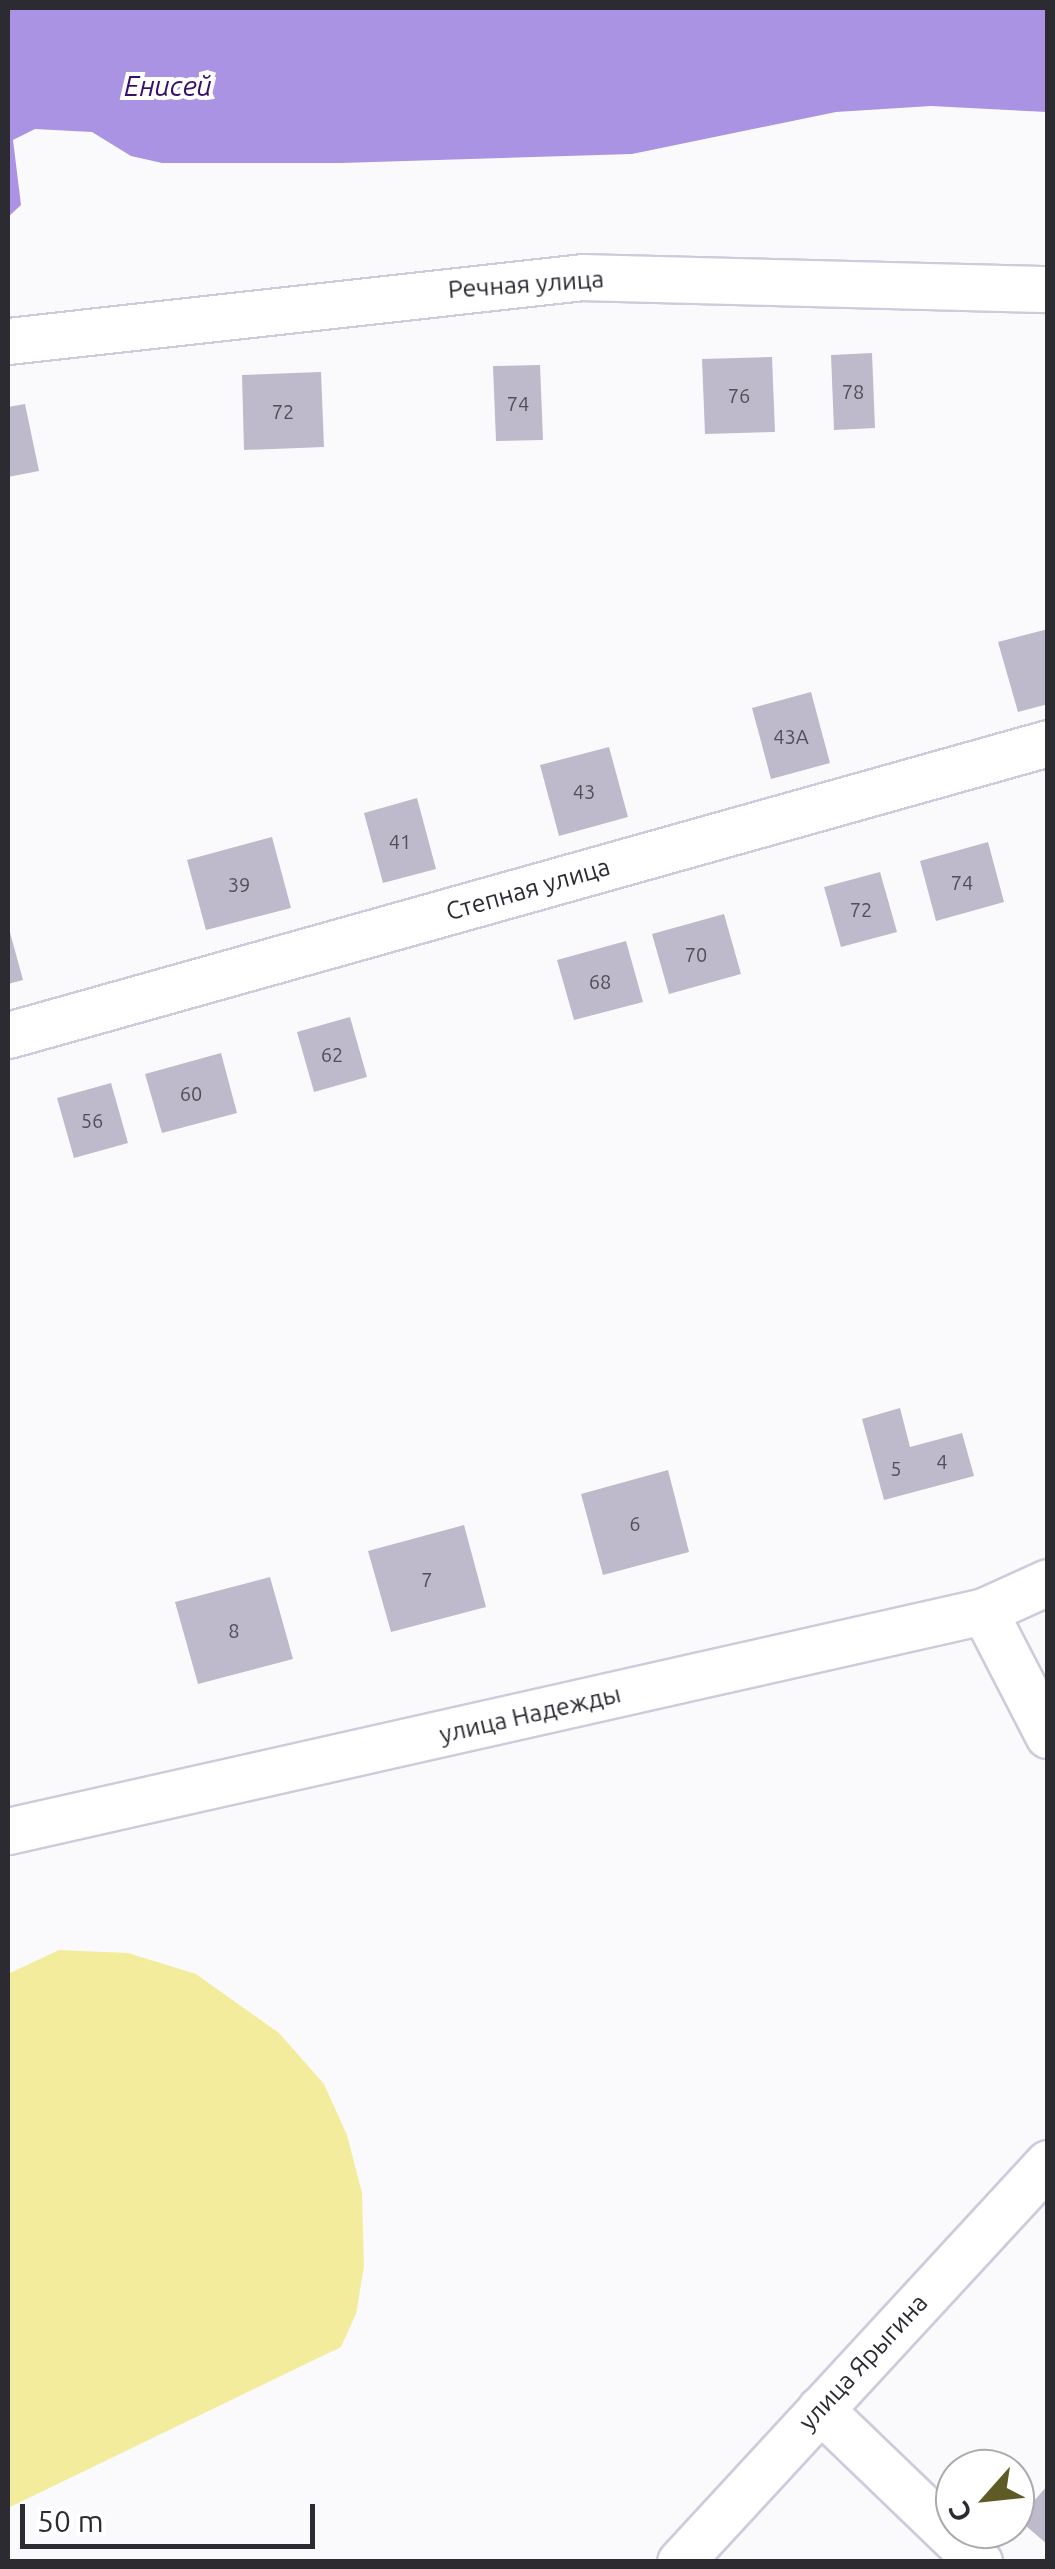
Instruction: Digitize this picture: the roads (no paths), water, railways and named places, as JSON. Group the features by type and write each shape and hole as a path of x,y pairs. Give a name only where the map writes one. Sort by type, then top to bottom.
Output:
{"street":[{"name":"Речная улица","path":"8,341 583,276 1048,289"},
{"name":"Степная улица","path":"8,1035 1048,743"},
{"name":"улица Надежды","path":"8,1832 984,1612 1048,1582"},
{"path":"984,1612 1048,1735"},
{"name":"улица Ярыгина","path":"680,2562 1048,2163"},
{"path":"820,2409 978,2562"}],"water":[{"name":"Енисей","path":"8,8 1047,8 1047,112 931,106 836,112 632,154 341,163 162,163 131,156 92,132 35,129 13,140 21,205 8,217"}]}
